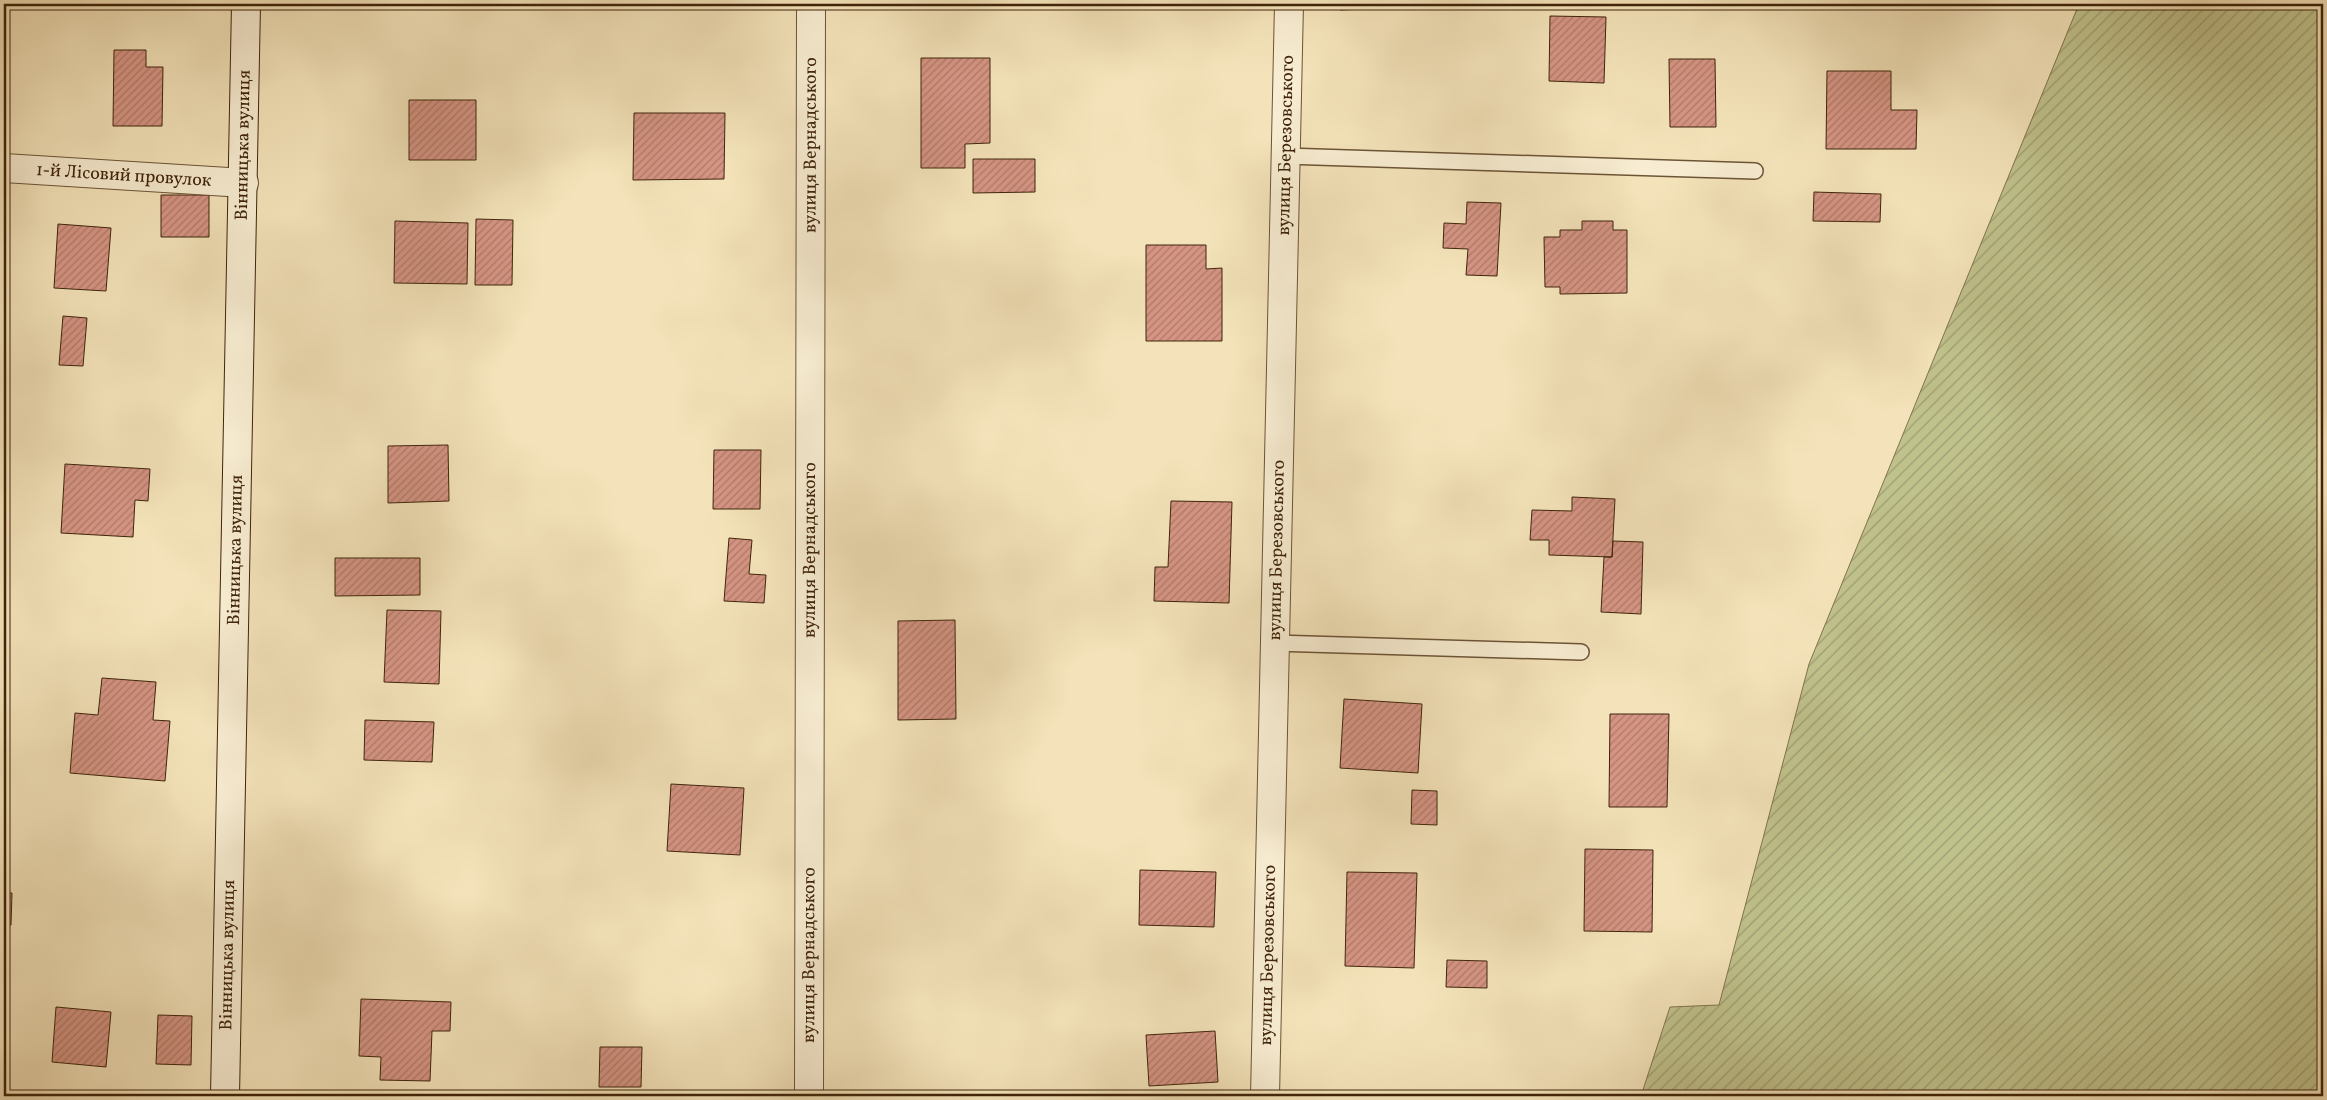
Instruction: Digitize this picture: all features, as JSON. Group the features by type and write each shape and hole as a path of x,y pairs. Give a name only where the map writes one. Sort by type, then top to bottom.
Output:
{"street":[{"name":"Вінницька вулиця","path":"224,1096 244,183 246,4"},
{"name":"вулиця Вернадського","path":"809,1096 811,4"},
{"name":"вулиця Березовського","path":"1265,1096 1289,4"},
{"name":"1-й Лісовий провулок","path":"4,168 244,183"}],"lane":[{"path":"1285,156 1755,171"},
{"path":"1274,644 1581,652"}],"green space":[{"path":"2079,4 2323,4 2323,1096 1641,1096 1670,1007 1719,1005 1809,664"}],"building":[{"path":"1340,4 1434,4 1434,6 1340,10"},
{"path":"1550,16 1606,17 1604,83 1549,81"},
{"path":"114,50 146,50 146,67 163,67 162,126 113,126"},
{"path":"921,58 990,58 990,143 965,144 965,168 921,168"},
{"path":"1669,59 1715,59 1716,127 1670,127"},
{"path":"1827,71 1891,71 1891,110 1917,110 1916,149 1826,149"},
{"path":"409,100 476,100 476,160 409,160"},
{"path":"634,113 725,113 724,179 633,180"},
{"path":"973,159 1035,159 1035,192 973,193"},
{"path":"1814,192 1881,194 1880,222 1813,221"},
{"path":"161,195 209,195 209,237 161,237"},
{"path":"1467,202 1501,203 1497,276 1466,275 1468,249 1443,248 1444,223 1466,224"},
{"path":"476,219 513,220 512,285 475,285"},
{"path":"395,221 468,223 467,284 394,283"},
{"path":"1582,221 1613,221 1613,230 1627,230 1627,293 1560,294 1560,287 1545,287 1544,237 1560,237 1560,230 1582,230"},
{"path":"58,224 111,228 106,291 54,288"},
{"path":"1146,245 1206,245 1206,269 1222,268 1222,341 1146,341"},
{"path":"63,316 87,318 83,366 59,365"},
{"path":"448,445 449,501 388,503 388,446"},
{"path":"714,450 761,450 760,509 713,509"},
{"path":"65,464 150,469 148,501 135,500 133,537 61,533"},
{"path":"1572,497 1615,499 1612,557 1549,555 1549,540 1530,540 1532,510 1572,511"},
{"path":"1171,501 1232,502 1229,603 1154,601 1155,567 1168,567"},
{"path":"729,538 752,540 749,574 766,575 764,603 724,601"},
{"path":"1613,541 1643,542 1641,614 1601,612 1604,557 1612,557"},
{"path":"335,558 420,558 420,595 335,596"},
{"path":"387,610 441,611 439,684 384,682"},
{"path":"955,620 956,719 898,720 898,621"},
{"path":"102,678 156,682 153,720 170,721 165,781 70,773 75,713 98,715"},
{"path":"1344,699 1422,704 1418,773 1340,768"},
{"path":"1610,714 1669,714 1667,807 1609,807"},
{"path":"365,720 434,722 432,762 364,760"},
{"path":"671,784 744,788 740,855 667,851"},
{"path":"1412,790 1437,791 1437,825 1411,824"},
{"path":"1585,849 1653,850 1652,932 1584,931"},
{"path":"1140,870 1216,872 1214,927 1139,925"},
{"path":"1347,872 1417,873 1414,968 1345,966"},
{"path":"4,893 12,893 11,925 4,925"},
{"path":"1447,960 1487,961 1487,988 1446,987"},
{"path":"4,988 9,988 8,1018 4,1018"},
{"path":"361,999 451,1002 450,1031 432,1031 430,1081 380,1080 381,1057 359,1056"},
{"path":"56,1007 111,1012 106,1067 52,1062"},
{"path":"158,1015 192,1016 191,1065 156,1064"},
{"path":"1215,1031 1218,1082 1149,1086 1146,1035"},
{"path":"600,1047 642,1047 641,1087 599,1087"}]}
